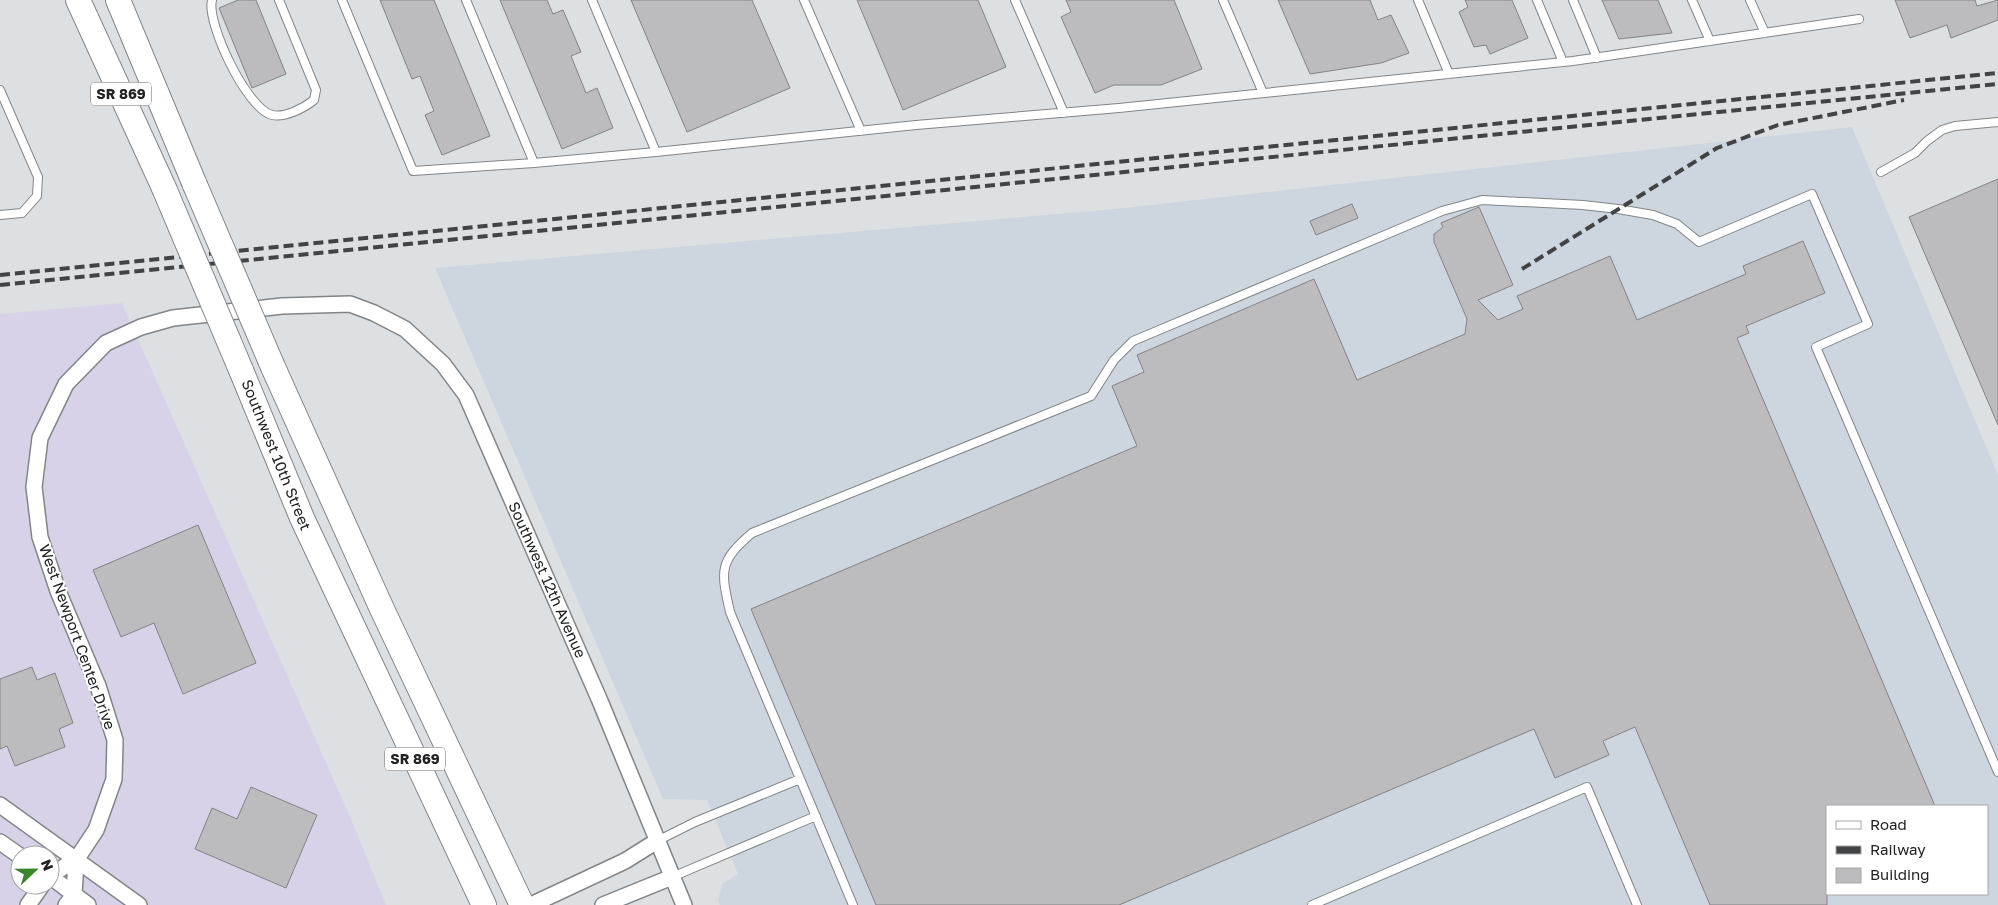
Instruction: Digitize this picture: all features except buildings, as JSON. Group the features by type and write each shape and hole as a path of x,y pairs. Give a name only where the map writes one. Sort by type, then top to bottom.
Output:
{"main road":[{"name":"Southwest 10th Street","path":"78,0 164,188 305,526 484,905"},
{"name":"Southwest 10th Street","path":"118,0 272,367 382,609 522,905"}],"street":[{"name":"Southwest 12th Avenue","path":"350,304 374,313 405,329 443,364 466,395 600,701 684,905"},
{"name":"West Newport Center Drive","path":"76,860 96,830 114,779 115,740 98,686 58,591 40,537 34,486 40,438 66,384 106,343 141,327 172,318 282,306 350,304"},
{"path":"0,805 139,905"},
{"path":"531,905 625,861 657,841"},
{"path":"60,870 76,860"},
{"path":"70,900 76,860"},
{"path":"604,905 672,877"},
{"path":"60,888 70,900 88,905"}],"lane":[{"path":"212,0 210,7 219,38 230,62 247,94 261,110 273,116 294,112 306,106 314,100 316,90 279,0"},
{"path":"342,0 413,171 534,164 1449,74 1597,58 1859,19"},
{"path":"466,0 534,164"},
{"path":"592,0 656,152"},
{"path":"804,0 861,131"},
{"path":"1015,0 1064,112"},
{"path":"1223,0 1263,93"},
{"path":"1418,0 1449,74"},
{"path":"1537,0 1563,62"},
{"path":"1573,0 1597,58"},
{"path":"1692,0 1710,41"},
{"path":"1750,0 1764,33"},
{"path":"0,90 38,176 37,196 22,213 0,216"},
{"path":"1881,172 1916,153 1926,141 1942,130 1955,126 1998,122"},
{"path":"853,905 730,612 723,580 726,565 733,550 752,533 1091,396 1114,360 1133,341 1442,211 1482,200 1609,208 1653,216 1677,224 1699,242 1812,194 1868,324 1816,347 1998,772"},
{"path":"657,841 695,822 800,779"},
{"path":"1312,905 1587,787 1638,905"},
{"path":"672,877 816,816"}],"shaded area":[{"path":"1852,127 1998,475 1998,905 720,905 718,901 722,884 738,874 707,800 663,799 435,268 1115,209"},
{"path":"122,303 355,828 386,905 0,905 0,314"}],"railway":[{"path":"0,275 1998,73"},
{"path":"0,285 1998,84"},
{"path":"1522,269 1717,148 1778,125 1904,100"}]}
